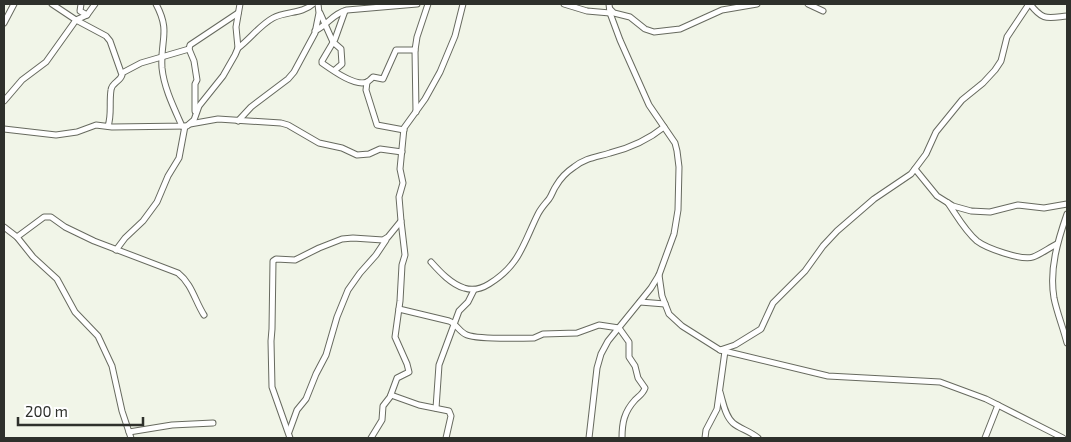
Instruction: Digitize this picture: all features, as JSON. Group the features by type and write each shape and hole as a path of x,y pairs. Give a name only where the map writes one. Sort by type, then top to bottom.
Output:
{"street":[{"path":"4,23 14,4"},
{"path":"52,4 76,20 106,36 110,41 122,73 121,78 113,84 111,89 111,117 108,126"},
{"path":"81,4 80,11 87,16"},
{"path":"4,101 22,80 46,62 76,20 87,16 95,4"},
{"path":"116,250 125,238 143,221 157,202 168,176 179,158 186,125 169,95 163,73 162,57 165,30 163,18 157,6 164,4"},
{"path":"238,48 236,27 240,4"},
{"path":"186,125 194,120 205,97 223,76 238,48 271,19 285,13 305,10 313,4"},
{"path":"238,121 251,107 288,79 309,45 315,31 319,13 318,4"},
{"path":"315,31 326,25 334,15 345,11 417,4"},
{"path":"416,112 415,50 427,4"},
{"path":"371,438 382,420 383,406 391,395 397,378 409,372 394,337 399,309 402,265 405,255 399,200 403,183 400,169 404,130 440,72 455,36 462,4"},
{"path":"564,4 587,11 610,9 630,17 645,29 654,32 680,29 722,10 757,4"},
{"path":"808,4 823,11"},
{"path":"722,351 760,329 773,303 805,271 832,236 855,214 911,174 926,154 936,132 962,100 996,70 1001,61 1007,36 1029,4 1044,18 1067,16"},
{"path":"589,438 598,361 608,341 659,275 674,234 678,210 678,151 649,105 610,9"},
{"path":"345,11 341,26 322,61 323,64 351,80 367,82 373,78 384,78 396,50 415,50"},
{"path":"189,49 192,42 209,33 238,12"},
{"path":"319,13 333,42 341,49 342,64 334,70"},
{"path":"122,73 140,63 189,49"},
{"path":"189,49 193,56 197,80 195,84 196,114"},
{"path":"367,82 366,90 377,125 404,130"},
{"path":"4,129 56,135 77,132 95,125 156,127 186,125 218,119 285,123 319,143 358,154 369,154 380,149 402,152"},
{"path":"431,262 455,284 466,289 483,288 509,268 527,239 539,211 550,198 557,184 574,167 585,160 620,150 651,138 664,127"},
{"path":"915,169 937,196 947,203 971,211 990,212 1018,205 1044,208 1067,204"},
{"path":"947,203 978,241 1013,256 1031,258 1057,244"},
{"path":"1067,214 1057,244 1053,265 1053,287 1067,343"},
{"path":"17,237 40,219 47,216 94,241 178,273 184,277 190,286 204,316"},
{"path":"289,436 297,410 306,399 326,356 337,316 348,290 401,221"},
{"path":"4,227 17,237 33,258 57,278 75,312 98,336 112,366 122,411 131,438"},
{"path":"289,436 272,386 270,366 273,261 276,259 295,260 318,248 342,239 386,239"},
{"path":"659,275 662,296 669,314 682,326 722,351 828,376 940,382 982,397 1063,438"},
{"path":"436,408 439,365 458,311 468,302 474,290"},
{"path":"640,302 665,304"},
{"path":"399,309 444,319 455,323 462,332 476,336 534,338 543,334 577,333 599,325 618,328 629,342 629,357 635,366 638,378 645,388 624,415 622,438"},
{"path":"705,438 706,430 716,413 720,389 722,351"},
{"path":"720,389 726,412 732,422 758,438"},
{"path":"391,395 419,405 443,408 451,412 446,438"},
{"path":"985,438 998,405"},
{"path":"129,432 172,425 213,423"}]}
